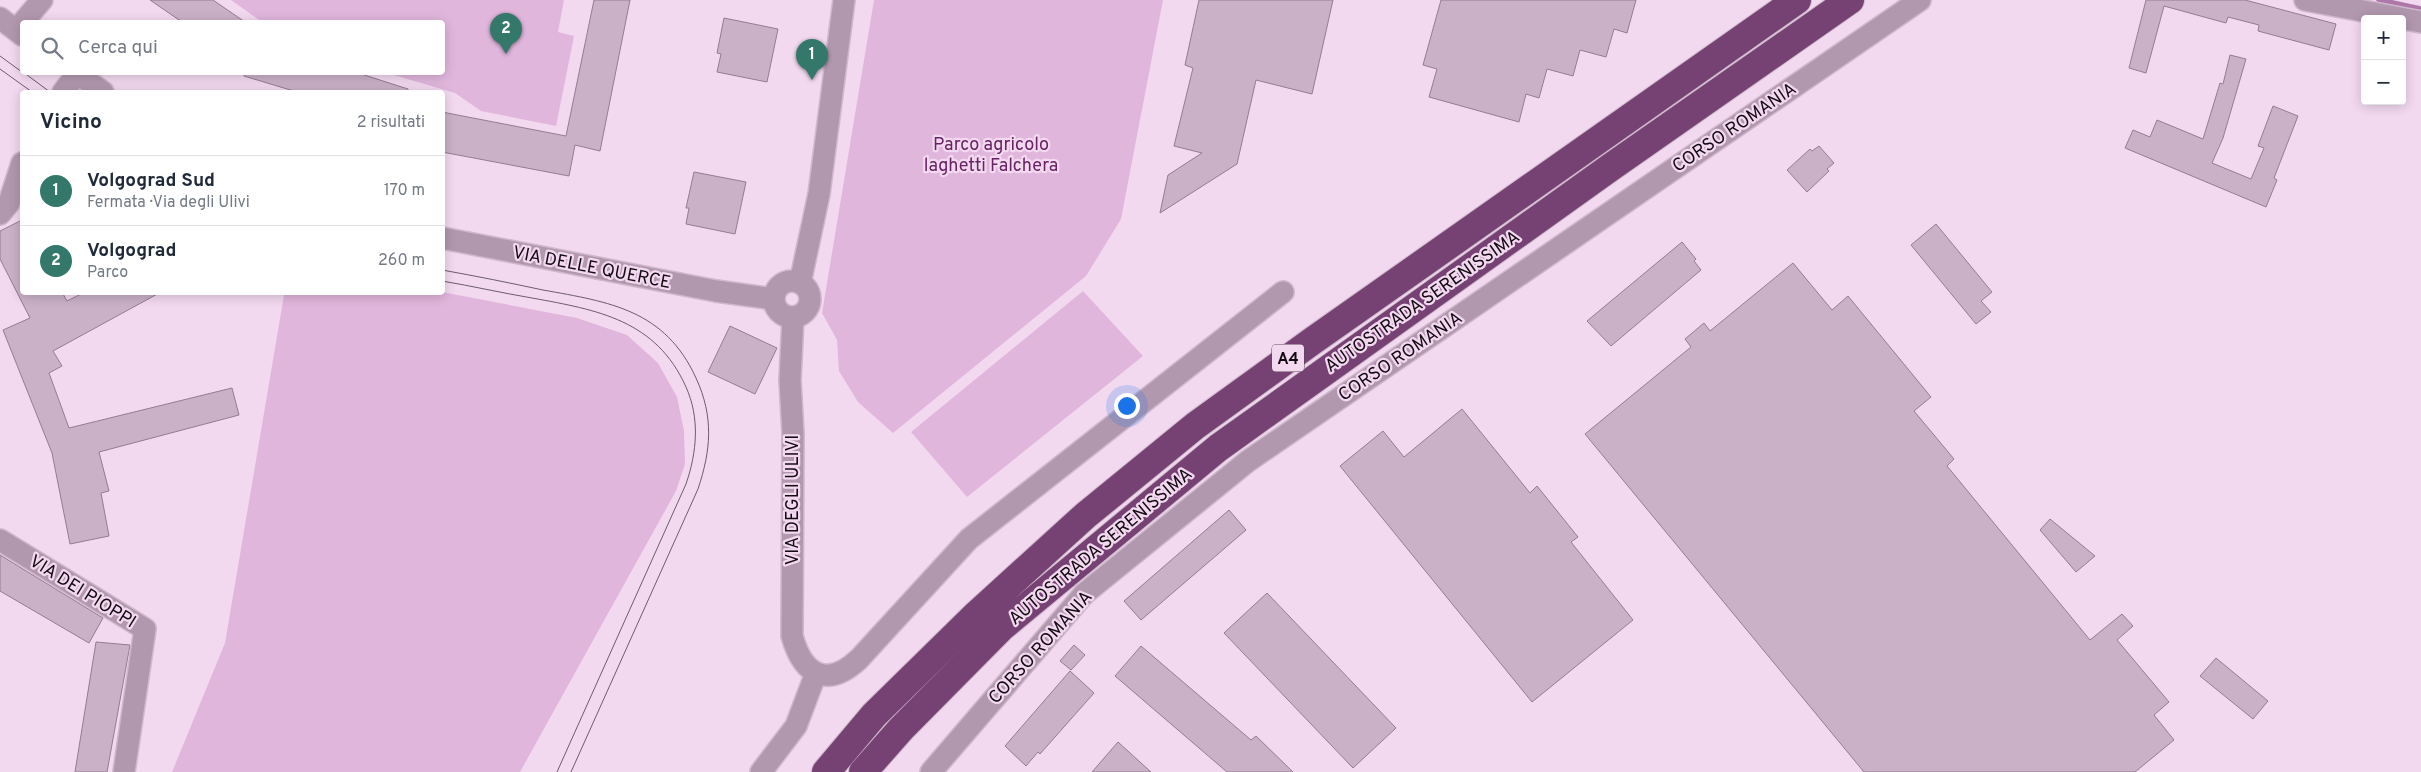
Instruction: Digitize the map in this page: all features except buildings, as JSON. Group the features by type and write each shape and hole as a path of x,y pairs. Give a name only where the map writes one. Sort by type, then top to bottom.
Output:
{"highway":[{"name":"AUTOSTRADA SERENISSIMA","path":"826,772 874,715 977,614 1086,515 1195,426 1310,342 1798,0"},
{"name":"AUTOSTRADA SERENISSIMA","path":"863,772 901,729 1002,627 1218,448 1595,178 1850,0"}],"street":[{"path":"27,20 42,0"},
{"path":"800,283 819,194 844,0"},
{"name":"CORSO ROMANIA","path":"931,772 1084,594 1248,461 1920,0"},
{"path":"2305,0 2421,22"},
{"path":"0,18 20,28"},
{"path":"64,90 75,75"},
{"path":"79,75 100,90"},
{"path":"0,214 10,204 20,170"},
{"name":"VIA DELLE QUERCE","path":"445,239 742,295 774,299"},
{"path":"742,295 780,279 806,258"},
{"path":"791,281 800,283 808,289 810,298 808,308 802,315 793,317 784,315 776,308 774,299 776,290 782,284 791,281"},
{"path":"761,772 796,726 816,673 835,674 850,667 969,539 1283,292"},
{"name":"VIA DEGLI ULIVI","path":"793,317 790,380 793,434 792,636 802,663 816,673"},
{"name":"VIA DEI PIOPPI","path":"0,540 145,629 124,772"}],"green space":[{"path":"231,0 564,0 558,32 574,36 556,126 481,111 455,93 394,75 445,75 445,20 259,20"},
{"name":"Parco agricolo laghetti Falchera","path":"874,0 1163,0 1121,219 1086,276 893,433 858,402 839,371 837,340 822,313"},
{"path":"1083,291 1143,356 967,497 911,432"},
{"path":"445,293 577,318 627,335 658,363 677,397 684,431 685,464 676,491 520,772 172,772 225,643 284,295 445,295"}],"waterway":[{"path":"2379,0 2421,9"}],"tram line":[{"path":"0,56 20,71"},
{"path":"0,69 29,90"},
{"path":"27,75 47,90"},
{"path":"445,271 591,299 633,313 652,323 668,337 683,355 696,378 706,406 709,433 708,447 698,489 571,772"},
{"path":"445,282 580,308 622,322 641,333 659,347 673,364 686,387 693,411 695,447 686,484 557,772"}],"place":[{"name":"Volgograd","path":"506,54"},
{"name":"Volgograd Sud","path":"812,80"}]}
